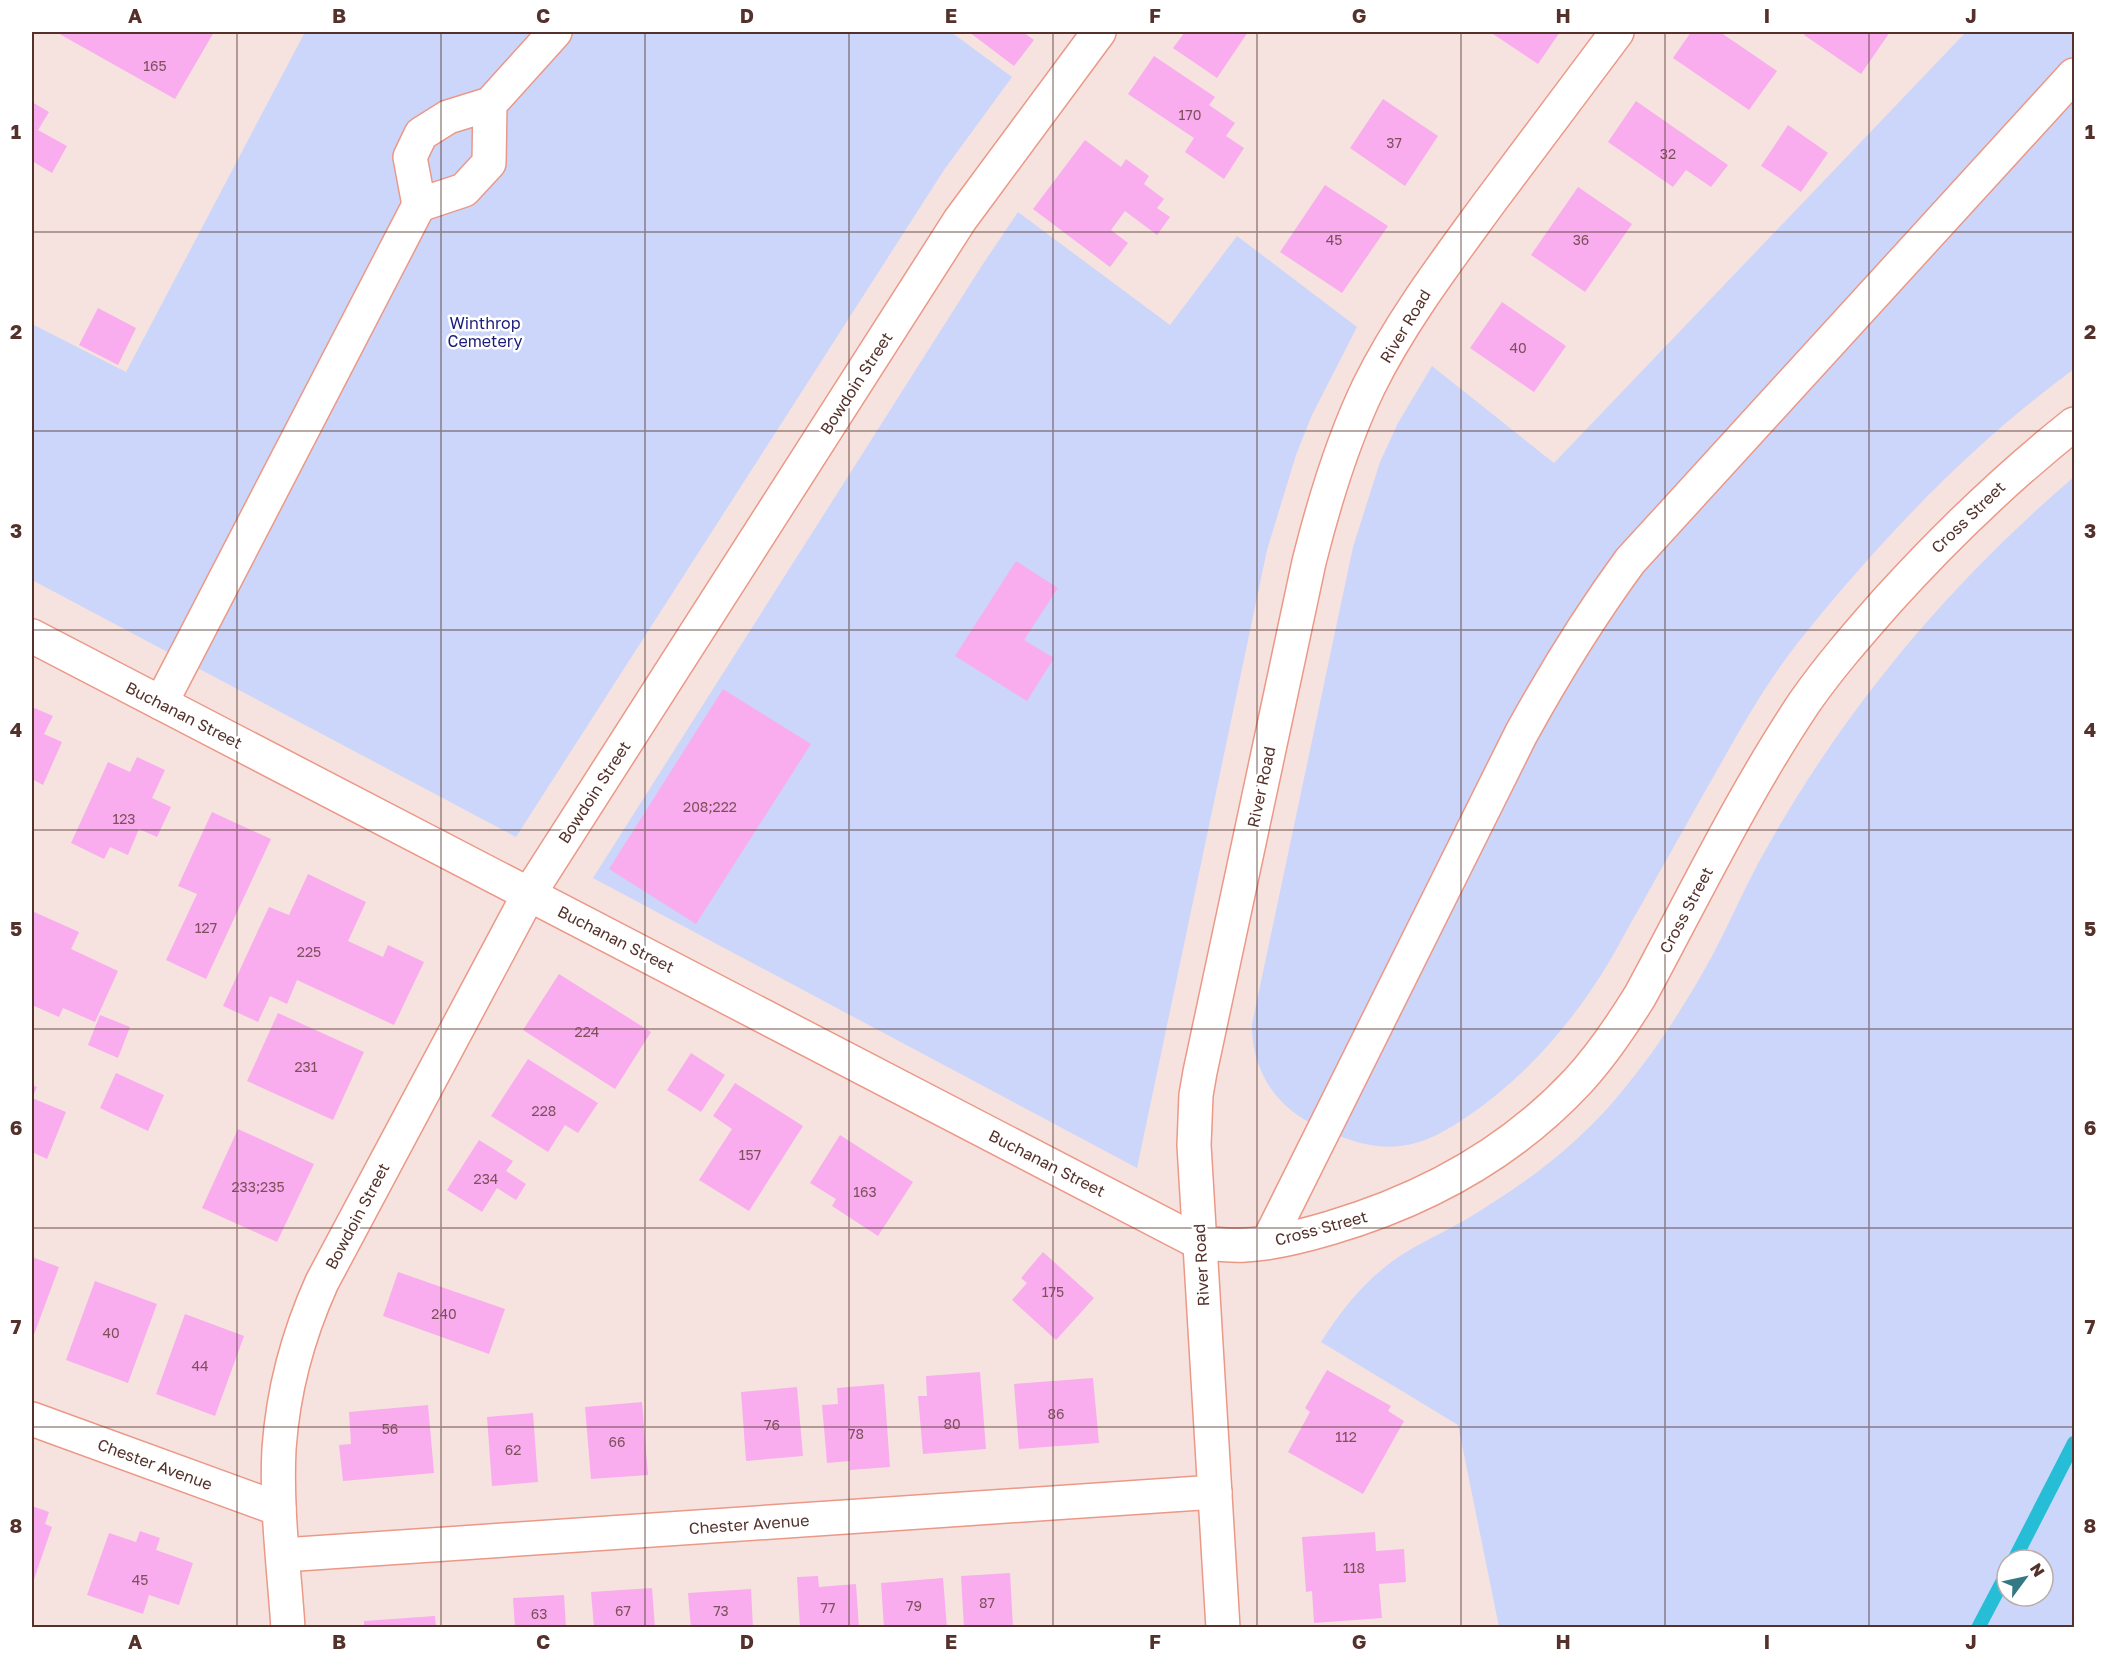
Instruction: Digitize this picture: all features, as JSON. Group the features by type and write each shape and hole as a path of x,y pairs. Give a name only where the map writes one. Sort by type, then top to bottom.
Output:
{"street":[{"path":"161,703 419,205 410,157 421,134 448,117 490,104 555,32"},
{"name":"Bowdoin Street","path":"288,1628 279,1509 279,1450 285,1400 294,1355 312,1304 529,894 960,220 1099,32"},
{"name":"River Road","path":"1223,1628 1194,1144 1196,1104 1200,1072 1309,562 1342,449 1371,384 1410,314 1458,245 1617,32"},
{"path":"1268,1242 1521,734 1559,665 1594,610 1630,561 2074,75"},
{"path":"419,205 464,190 489,163 490,104"},
{"name":"Cross Street","path":"1200,1243 1246,1245 1268,1242 1315,1232 1366,1217 1439,1186 1532,1125 1580,1079 1621,1026 1640,996 1759,776 1804,703 1830,667 1921,564 1961,523 2002,483 2074,424"},
{"name":"Buchanan Street","path":"32,636 1200,1243"},
{"name":"Chester Avenue","path":"32,1419 279,1509"},
{"name":"Chester Avenue","path":"283,1555 1215,1492"}],"green space":[{"name":"Winthrop Cemetery","path":"305,32 951,32 1012,77 944,170 516,837 32,580 32,324 126,372"},
{"path":"1966,32 2074,32 2074,369 2000,428 1931,493 1866,562 1804,635 1779,668 1746,720 1595,984 1564,1027 1529,1066 1489,1101 1460,1121 1419,1142 1388,1147 1365,1144 1341,1137 1309,1122 1284,1104 1266,1081 1255,1054 1252,1024 1353,547 1380,462 1398,423 1432,366 1554,463"},
{"path":"1018,212 1170,325 1237,236 1357,327 1312,415 1296,455 1267,550 1137,1168 593,878"},
{"path":"2074,477 2074,1627 1499,1627 1458,1425 1321,1342 1352,1299 1380,1271 1406,1252 1469,1218 1522,1183 1569,1146 1611,1105 1659,1043 1681,1010 1711,958 1761,858 1833,742 1905,647 1986,559"}],"building":[{"path":"56,32 214,32 175,99"},
{"path":"969,32 1023,32 1034,40 1014,66"},
{"path":"1185,32 1248,32 1217,78 1173,48"},
{"path":"1490,32 1560,32 1538,64"},
{"path":"1691,32 1720,32 1777,71 1749,110 1673,58"},
{"path":"1806,32 1890,32 1861,74 1804,35"},
{"path":"1154,56 1215,97 1209,105 1235,123 1226,136 1244,148 1224,179 1185,152 1194,138 1128,94"},
{"path":"1383,99 1438,136 1405,186 1350,148"},
{"path":"1636,101 1728,165 1711,187 1686,170 1673,187 1608,142"},
{"path":"32,102 49,112 38,130 67,146 52,173 32,161"},
{"path":"1788,125 1828,153 1801,192 1761,166"},
{"path":"1085,140 1121,167 1126,159 1149,176 1144,184 1164,199 1157,208 1170,217 1157,235 1125,211 1111,230 1128,243 1110,267 1033,209"},
{"path":"1325,185 1388,226 1342,293 1280,252"},
{"path":"1578,187 1632,224 1585,292 1531,255"},
{"path":"1502,302 1566,346 1534,392 1470,348"},
{"path":"98,308 136,328 118,365 79,345"},
{"path":"1016,561 1058,588 1024,640 1054,658 1027,701 955,656"},
{"path":"723,689 811,744 696,924 609,869"},
{"path":"32,707 53,716 44,734 62,742 43,785 32,779"},
{"path":"137,757 165,770 152,798 171,807 157,837 139,829 128,855 110,847 104,859 71,843 108,762 130,772"},
{"path":"212,812 271,839 206,979 166,960 197,894 178,886"},
{"path":"308,874 366,902 348,941 383,957 388,945 424,962 394,1025 297,980 287,1004 270,996 258,1022 223,1006 269,907 289,915"},
{"path":"32,911 79,932 71,949 118,971 95,1022 63,1008 59,1017 32,1005"},
{"path":"559,974 651,1032 615,1089 523,1030"},
{"path":"278,1013 364,1052 333,1120 247,1081"},
{"path":"100,1015 130,1027 118,1058 88,1045"},
{"path":"691,1053 725,1075 701,1112 667,1090"},
{"path":"528,1059 598,1103 578,1133 565,1125 548,1152 491,1116"},
{"path":"116,1073 164,1095 148,1131 100,1108"},
{"path":"735,1083 803,1126 749,1211 699,1180 732,1129 713,1116"},
{"path":"32,1085 37,1087 32,1098"},
{"path":"32,1098 66,1112 47,1159 32,1152"},
{"path":"238,1129 314,1164 277,1242 202,1208"},
{"path":"840,1135 913,1182 878,1236 832,1206 836,1199 810,1183"},
{"path":"479,1140 513,1161 506,1171 526,1184 516,1200 497,1188 482,1212 447,1190"},
{"path":"1043,1252 1094,1298 1056,1340 1012,1300 1027,1283 1021,1278"},
{"path":"32,1257 59,1267 32,1340"},
{"path":"398,1272 505,1309 489,1354 383,1316"},
{"path":"95,1281 157,1304 128,1383 66,1360"},
{"path":"185,1314 244,1336 215,1416 156,1394"},
{"path":"1327,1370 1391,1406 1388,1411 1404,1421 1363,1494 1288,1452 1310,1412 1305,1408"},
{"path":"980,1372 986,1449 923,1454 918,1396 927,1396 926,1376"},
{"path":"1093,1378 1099,1443 1019,1449 1014,1384"},
{"path":"884,1384 890,1467 850,1470 850,1461 827,1463 822,1405 838,1404 837,1388"},
{"path":"797,1387 803,1456 746,1461 741,1392"},
{"path":"642,1402 648,1475 591,1479 585,1407"},
{"path":"428,1405 434,1473 343,1481 339,1445 351,1444 349,1412"},
{"path":"533,1413 538,1482 492,1486 487,1417"},
{"path":"32,1506 49,1512 45,1524 52,1527 32,1585"},
{"path":"140,1531 160,1538 156,1550 193,1563 179,1605 149,1595 143,1614 87,1595 109,1533 136,1542"},
{"path":"1375,1532 1376,1551 1404,1549 1406,1582 1379,1584 1382,1618 1314,1623 1312,1591 1306,1592 1302,1537"},
{"path":"1010,1573 1013,1628 964,1628 961,1576"},
{"path":"818,1576 819,1587 856,1584 859,1628 800,1628 797,1577"},
{"path":"943,1578 947,1628 884,1628 881,1583"},
{"path":"652,1588 655,1628 594,1628 591,1592"},
{"path":"751,1589 753,1628 691,1628 688,1593"},
{"path":"564,1595 566,1628 515,1628 513,1598"},
{"path":"435,1616 436,1628 364,1628 364,1621"}],"waterway":[{"path":"2020,1548 2074,1443"},
{"path":"1978,1628 1995,1596"}]}
